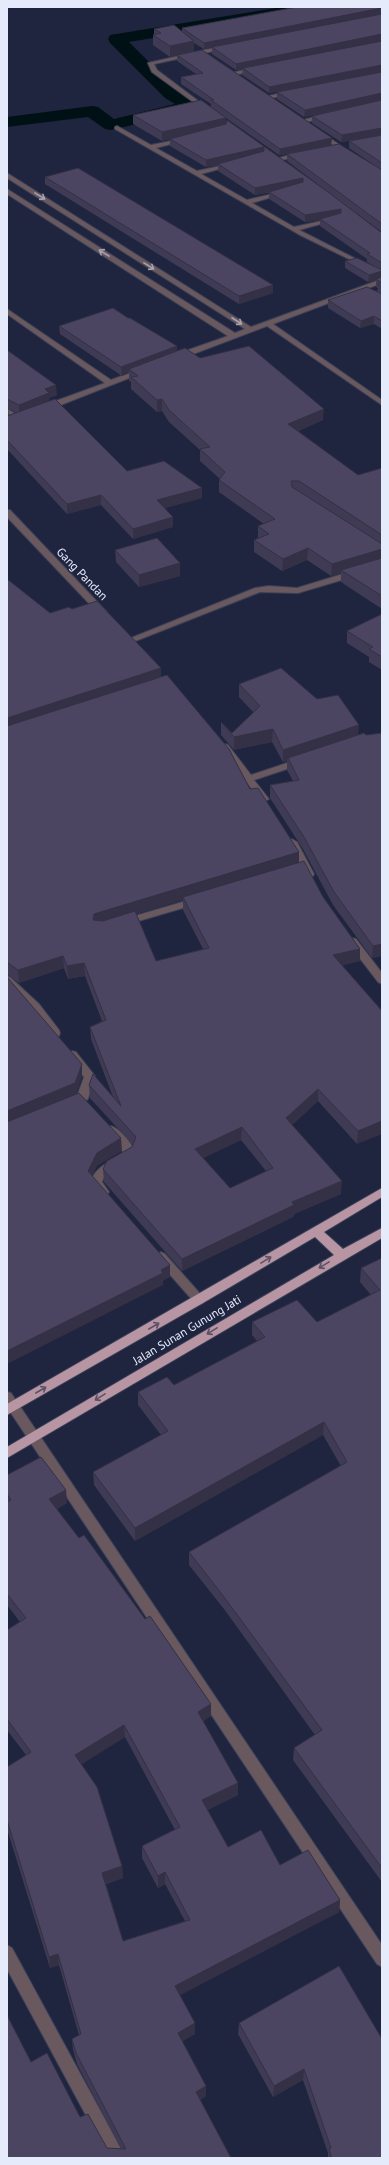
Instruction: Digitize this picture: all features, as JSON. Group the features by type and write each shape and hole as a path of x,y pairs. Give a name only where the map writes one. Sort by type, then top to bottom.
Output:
{"highway":[{"path":"9,1404 199,1300 382,1192"},
{"path":"316,1231 342,1255"},
{"name":"Jalan Sunan Gunung Jati","path":"7,1453 382,1232"}],"street":[{"path":"211,112 151,68 151,63 231,46"},
{"path":"195,48 207,56"},
{"path":"234,73 265,67"},
{"path":"227,69 239,77"},
{"path":"267,98 298,91"},
{"path":"262,93 273,101"},
{"path":"308,126 299,119 331,115"},
{"path":"117,128 294,229 375,270"},
{"path":"314,130 352,155"},
{"path":"150,147 194,136"},
{"path":"332,148 346,145"},
{"path":"278,159 309,153"},
{"path":"272,155 287,166"},
{"path":"196,173 240,162"},
{"path":"7,175 250,330"},
{"path":"247,202 293,189"},
{"path":"7,191 234,336"},
{"path":"294,229 338,218"},
{"path":"168,361 250,330 367,290 382,281"},
{"path":"7,311 110,383"},
{"path":"268,324 382,403"},
{"path":"39,410 154,366"},
{"path":"7,411 21,417 7,423"},
{"name":"Gang Pandan","path":"7,512 108,618"},
{"path":"129,640 258,590 270,587 288,591 298,590 382,565"},
{"path":"221,742 250,778 271,811"},
{"path":"250,778 308,759"},
{"path":"288,837 302,869 313,881"},
{"path":"114,926 210,897"},
{"path":"345,931 375,973 382,980"},
{"path":"7,980 36,1007 90,1076 82,1099 68,1105"},
{"path":"82,1099 92,1110"},
{"path":"102,1121 129,1149 128,1155 102,1170 97,1178 96,1183 111,1201"},
{"path":"153,1249 199,1300"},
{"path":"9,1404 35,1436 382,1959"},
{"path":"7,1953 118,2158"}],"building":[{"path":"297,7 382,8 204,43 182,28"},
{"path":"382,14 382,34 236,64 212,47"},
{"path":"174,25 194,41 170,46 153,35 161,33 154,29"},
{"path":"382,41 382,65 269,87 243,68"},
{"path":"202,50 332,138 280,149 181,77 203,73 177,55"},
{"path":"382,72 382,93 305,110 277,92"},
{"path":"201,100 226,118 162,132 133,115"},
{"path":"382,100 382,128 342,135 312,116"},
{"path":"227,120 328,192 382,233 382,263 367,254 370,253 320,219 341,213 341,209 305,215 269,192 303,182 303,178 255,188 218,164 264,151 264,147 206,160 170,139 226,124"},
{"path":"382,135 382,163 349,141"},
{"path":"339,144 382,170 382,224 287,154"},
{"path":"78,168 273,285 239,296 45,177"},
{"path":"357,258 382,271 369,275 345,261"},
{"path":"382,277 382,283 376,279"},
{"path":"367,287 382,294 382,321 374,316 361,321 328,300"},
{"path":"113,308 177,346 121,367 59,326"},
{"path":"249,346 324,409 288,424 358,475 382,468 382,535 299,481 291,481 292,487 382,544 382,549 332,564 308,548 283,559 254,540 269,534 258,526 275,519 219,480 225,472 200,449 210,447 169,410 162,399 157,400 131,377 138,376 129,369 185,348 200,358"},
{"path":"7,350 56,385 45,389 49,393 19,405 7,399"},
{"path":"55,399 127,471 164,461 202,488 157,500 173,517 133,529 101,495 67,504 7,440 7,416"},
{"path":"157,538 180,563 139,575 115,550"},
{"path":"382,558 382,596 341,570"},
{"path":"7,579 50,613 69,607 72,609 97,601 161,668 7,718"},
{"path":"382,614 382,657 369,649 373,647 347,631"},
{"path":"281,668 317,699 338,695 359,725 283,750 273,729 234,737 221,722 232,733 260,706 239,684"},
{"path":"167,675 229,749 250,789 258,788 299,852 94,914 93,920 103,921 135,911 156,961 209,948 183,897 304,861 323,897 360,949 333,955 382,1011 382,1121 358,1131 318,1089 286,1118 342,1181 292,1202 294,1205 182,1259 103,1169 107,1161 132,1147 136,1137 89,1085 93,1074 121,1106 90,1027 106,1020 84,963 67,966 63,956 18,970 7,961 7,726","holes":["242,1127 273,1168 230,1188 195,1149"]},
{"path":"364,733 366,735 382,733 382,944 373,946 334,892 304,837 270,785 299,780 288,758"},
{"path":"7,977 82,1064 75,1083 7,1111"},
{"path":"79,1093 121,1138 97,1153 88,1171 170,1265 161,1270 163,1273 7,1351 7,1122"},
{"path":"382,1258 382,1868 294,1748 322,1730 189,1552 347,1462 324,1422 135,1528 93,1472 168,1431 138,1392 167,1377 174,1385 265,1337 252,1322 297,1300 317,1322 380,1290 361,1268"},
{"path":"41,1457 66,1490 49,1499 79,1538 84,1535 145,1619 150,1616 211,1704 198,1712 238,1783 202,1800 228,1847 261,1830 280,1865 308,1850 340,1900 175,1986 195,2023 178,2033 206,2086 196,2092 231,2158 7,2158 7,2015 31,2062 47,2053 80,2117 88,2114 107,2148 126,2149 76,2053 72,2039 81,2034 58,1954 49,1957 7,1820 7,1767 31,1752 7,1719 7,1630 26,1618 7,1594 7,1502 11,1500 7,1494 7,1475","holes":["124,1725 180,1827 142,1846 158,1876 165,1872 190,1920 123,1941 102,1873 122,1866 97,1787 75,1755"]},
{"path":"339,1966 382,2039 382,2158 332,2158 329,2149 331,2148 304,2069 274,2086 239,2023"}],"waterway":[{"path":"7,122 92,111 111,125 191,106 171,94 116,39 313,7"}]}
